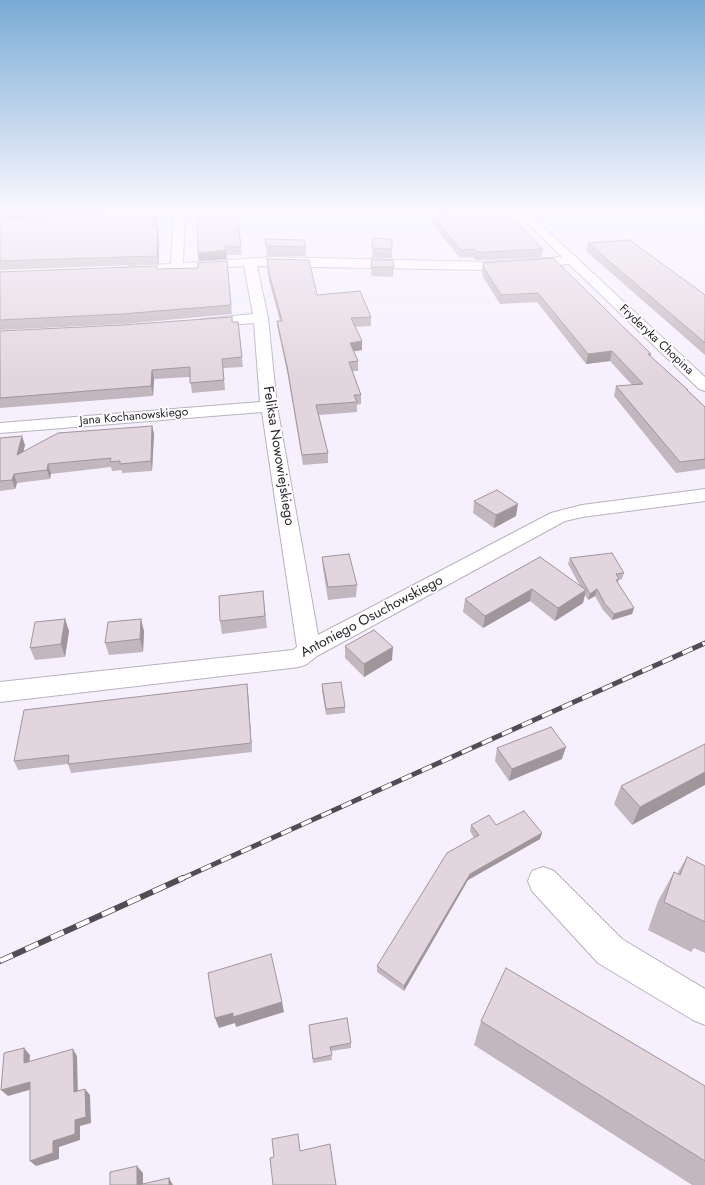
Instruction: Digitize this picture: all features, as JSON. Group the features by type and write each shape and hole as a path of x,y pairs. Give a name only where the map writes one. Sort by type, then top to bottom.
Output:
{"street":[{"path":"117,271 198,266"},
{"name":"Feliksa Nowowiejskiego","path":"251,266 261,318 269,406 309,650"},
{"name":"Fryderyka Chopina","path":"578,266 705,386"},
{"path":"192,324 261,318"},
{"name":"Jana Kochanowskiego","path":"0,428 269,406"},
{"name":"Antoniego Osuchowskiego","path":"0,692 299,658 309,650 558,517 582,511 705,495"},
{"path":"543,881 610,951 705,1008"}],"building":[{"path":"149,266 157,266 157,269 198,268 198,266 227,266 231,305 122,314 0,320 0,272"},
{"path":"268,266 310,266 317,295 360,291 371,317 351,318 362,341 350,343 358,361 349,362 361,395 354,395 357,402 316,405 328,453 302,455 287,366 277,321 282,321"},
{"path":"394,266 394,267 371,267"},
{"path":"484,266 561,266 651,354 648,354 705,407 705,459 680,462 616,386 643,384 612,351 588,354 538,293 501,295"},
{"path":"615,266 666,266 705,295 705,343"},
{"path":"232,317 232,322 238,322 242,357 222,359 224,380 190,383 190,367 152,370 151,386 0,398 0,331 122,325"},
{"path":"152,426 151,461 120,464 120,461 110,462 111,458 48,464 47,470 14,474 12,480 0,481 0,438 22,436 17,455 58,433"},
{"path":"497,490 518,504 496,515 474,501"},
{"path":"612,553 624,573 616,574 619,579 616,580 634,608 614,614 605,604 597,589 590,594 570,558"},
{"path":"349,554 357,585 328,587 322,557"},
{"path":"540,557 586,590 558,608 532,589 485,616 465,599"},
{"path":"263,591 265,616 220,621 219,596"},
{"path":"65,619 61,644 30,648 35,622"},
{"path":"141,619 140,639 105,643 108,622"},
{"path":"374,630 393,647 364,664 345,646"},
{"path":"341,682 345,707 326,709 322,684"},
{"path":"247,684 251,743 68,764 69,755 14,761 24,710"},
{"path":"551,727 566,747 512,769 497,748"},
{"path":"705,744 705,772 640,807 621,786"},
{"path":"524,811 542,833 470,874 404,986 377,966 447,853 479,835 471,825 489,815 496,825"},
{"path":"687,857 705,866 705,922 664,902 674,872 680,875"},
{"path":"271,954 282,1002 233,1017 233,1013 215,1018 208,973"},
{"path":"506,968 705,1086 705,1161 481,1021"},
{"path":"347,1018 351,1043 330,1047 332,1055 313,1059 309,1025"},
{"path":"24,1048 24,1063 73,1049 74,1092 85,1089 86,1117 75,1120 75,1134 53,1141 53,1153 30,1161 30,1082 1,1090 4,1053"},
{"path":"298,1134 300,1151 330,1144 336,1185 273,1185 270,1158 274,1157 272,1139"},
{"path":"137,1166 137,1185 110,1185 110,1172"},
{"path":"169,1178 169,1185 138,1185"}],"railway":[{"path":"181,879 705,643"},
{"path":"0,961 183,878"}]}
